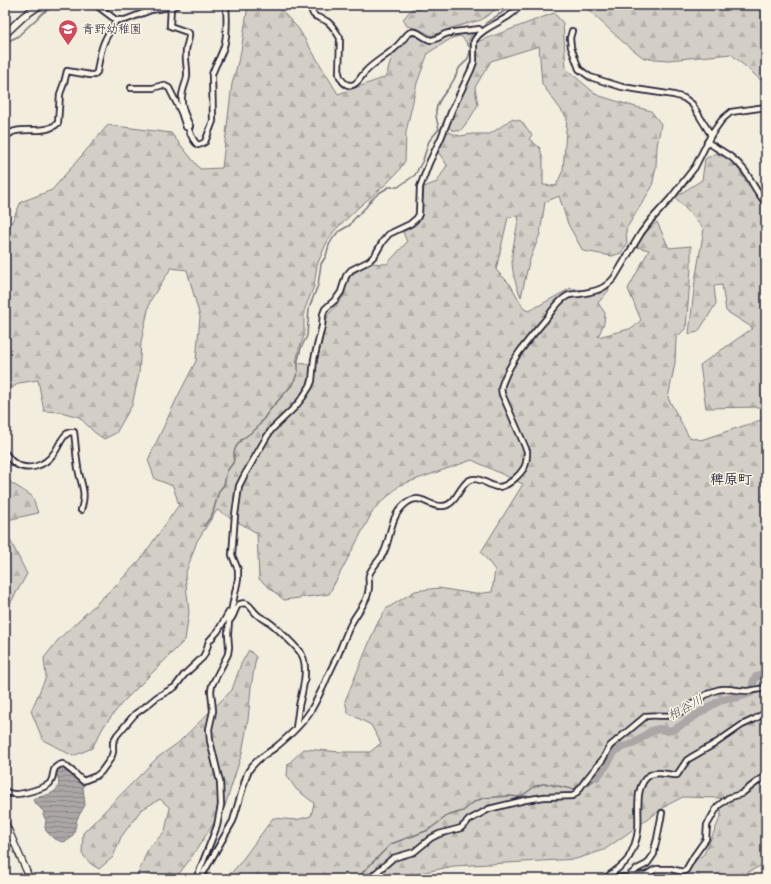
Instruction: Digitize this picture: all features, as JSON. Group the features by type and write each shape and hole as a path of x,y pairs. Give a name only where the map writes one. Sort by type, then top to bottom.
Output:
{"main road":[{"path":"5,34 24,16 40,5"}],"street":[{"path":"96,5 116,20 125,20 151,10 177,5"},
{"path":"131,88 153,88 163,85 169,88 181,112 186,127 188,127 195,143 198,145 205,142 213,121 212,75 225,46 228,20 226,5"},
{"path":"311,5 311,12 315,16 329,22 340,38 339,74 340,78 347,85 352,85 357,82 373,64 396,47 407,34 411,32 420,34 431,40 446,34 479,29 482,32"},
{"path":"197,879 196,878 217,826 221,805 220,782 210,741 209,729 213,711 211,691 212,685 228,654 229,647 229,621 238,579 238,570 232,555 239,486 272,429 295,407 310,386 323,314 325,309 341,292 346,276 351,270 369,261 375,255 383,240 389,234 410,224 417,218 419,214 420,188 429,163 474,62 474,41 482,32 515,12 520,5"},
{"path":"171,7 170,26 189,33 186,52 188,73 182,96 184,113 190,126 188,127"},
{"path":"5,137 15,131 44,130 58,123 60,94 67,70 90,75 94,75 97,72 101,49 116,20"},
{"path":"572,31 570,38 571,47 579,69 584,73 590,77 622,88 674,95 684,98 692,104 711,135"},
{"path":"200,879 233,820 250,768 255,762 296,728 312,709 338,655 350,625 366,600 369,587 369,576 384,553 394,518 401,508 407,502 415,499 445,506 450,504 465,483 469,480 477,479 497,486 502,486 508,483 519,473 525,465 527,451 502,394 501,388 511,366 522,348 566,297 596,291 609,284 640,233 685,181 695,167 711,135 725,117 731,112 766,106"},
{"path":"707,142 727,154 738,163 759,196 766,203"},
{"path":"5,453 13,462 20,466 35,468 50,458 68,433 74,432 79,472 84,491 84,500 81,510"},
{"path":"229,621 232,619 239,605 246,603 256,615 270,623 302,655 304,679 296,728"},
{"path":"5,791 16,794 48,785 56,767 62,764 83,781 96,776 101,772 111,758 113,742 117,735 135,714 157,697 175,687 203,657 209,641 218,631 231,609"},
{"path":"369,879 393,858 414,852 431,838 439,834 461,828 469,820 489,809 525,800 576,795 603,759 610,746 646,716 668,716 676,714 710,692 718,690 752,690 766,688"},
{"path":"604,879 627,861 633,847 638,829 640,788 647,778 656,773 677,775 687,760 742,725 766,712"},
{"path":"612,879 642,876 657,869 671,869 683,872 686,870 706,839 707,825 718,806 728,798 741,794 766,775"},
{"path":"628,878 637,869 646,864 654,854 662,813"},
{"path":"5,822 30,879"}],"green space":[{"path":"248,5 276,5 298,28 338,94 386,77 392,56 409,37 415,36 430,43 451,35 473,32 469,39 469,47 460,36 452,38 428,53 417,83 406,132 405,161 397,173 386,184 334,231 326,244 317,265 314,286 304,311 304,336 296,363 316,365 328,315 344,296 344,291 350,276 369,263 387,264 407,242 403,232 416,225 421,219 424,187 437,182 447,165 438,152 445,131 460,136 490,134 511,119 521,121 532,135 529,139 540,148 543,160 543,185 556,186 563,170 567,118 542,84 539,46 491,61 475,87 478,105 469,120 460,131 452,130 448,126 473,72 477,42 554,13 563,23 566,69 597,95 651,111 661,124 652,187 626,229 627,244 621,253 612,256 583,251 568,224 559,196 545,202 540,234 529,262 521,297 516,285 512,267 512,254 519,216 508,217 496,270 510,284 524,309 529,311 571,288 599,294 608,288 609,290 598,303 605,313 604,323 598,337 633,328 641,320 628,289 649,250 637,247 646,232 657,222 669,248 691,246 691,268 686,328 676,338 675,363 668,398 689,437 701,440 761,420 761,407 706,408 700,365 753,328 726,311 722,285 714,286 716,304 698,332 689,334 695,281 704,229 675,197 702,180 705,159 716,153 729,159 739,170 753,193 766,206 766,863 735,879 673,879 704,854 721,816 721,798 683,797 669,804 604,850 576,859 454,866 416,874 405,879 226,879 240,863 273,818 296,820 311,816 314,803 296,789 287,776 288,764 304,749 342,752 370,752 381,743 371,725 348,713 345,701 377,624 386,609 415,591 438,588 475,594 492,592 495,570 481,552 523,484 472,460 400,485 374,509 329,594 284,600 259,579 257,533 217,510 197,541 185,575 189,612 185,640 122,703 104,726 92,748 73,756 43,740 31,711 46,677 44,658 58,640 140,560 179,505 173,486 155,479 148,460 196,361 200,317 187,270 171,268 150,301 141,342 139,374 132,405 116,433 104,439 94,432 79,417 61,412 44,411 38,380 19,383 5,393 5,244 8,230 21,202 52,190 108,125 171,133 200,169 222,168 232,84 241,51"},
{"path":"424,5 502,5 481,20 451,28 432,36 419,29 407,26 403,19 412,9 420,9"},
{"path":"583,5 766,5 766,93 762,81 731,54 668,60 644,58 623,42"},
{"path":"5,480 32,496 38,513 7,520 9,538 27,574 5,616"},
{"path":"249,650 256,657 242,753 225,806 191,858 175,879 136,879 148,849 165,831 170,808 160,799 141,810 121,837 113,857 99,869 91,864 82,854 83,833 157,758 178,743 232,690 241,664"}],"shaded area":[{"path":"61,767 69,771 82,783 91,779 91,781 83,787 85,805 77,819 74,833 67,841 62,842 53,838 46,831 46,820 43,815 44,812 33,800 35,798 50,794 56,790 59,784 56,771"}],"waterway":[{"path":"5,45 8,41 17,37 44,12 56,5"},
{"path":"486,23 515,5"},
{"path":"204,526 213,512 219,491 224,485 227,471 233,463 236,447 241,440 256,429 295,379 298,371 298,360 301,348 307,336 309,308 318,285 321,264 326,256 329,245 338,232 350,225 371,200 379,193 389,187 398,187 415,175 423,160 429,141 439,129 436,118 438,103 451,85 458,70 468,58 474,34"},
{"name":"相谷川","path":"597,777 615,751 633,744 651,731 659,729 668,731 675,729 722,700 751,693 756,677 766,674"},
{"path":"583,787 597,777"},
{"path":"358,879 391,844 426,831 447,816 463,811 474,802 483,798 510,796 519,797 534,787 542,784 572,789 579,788"}],"place":[{"name":"青野幼稚園","path":"68,46"}],"district":[{"name":"稗原町","path":"731,479"}]}
